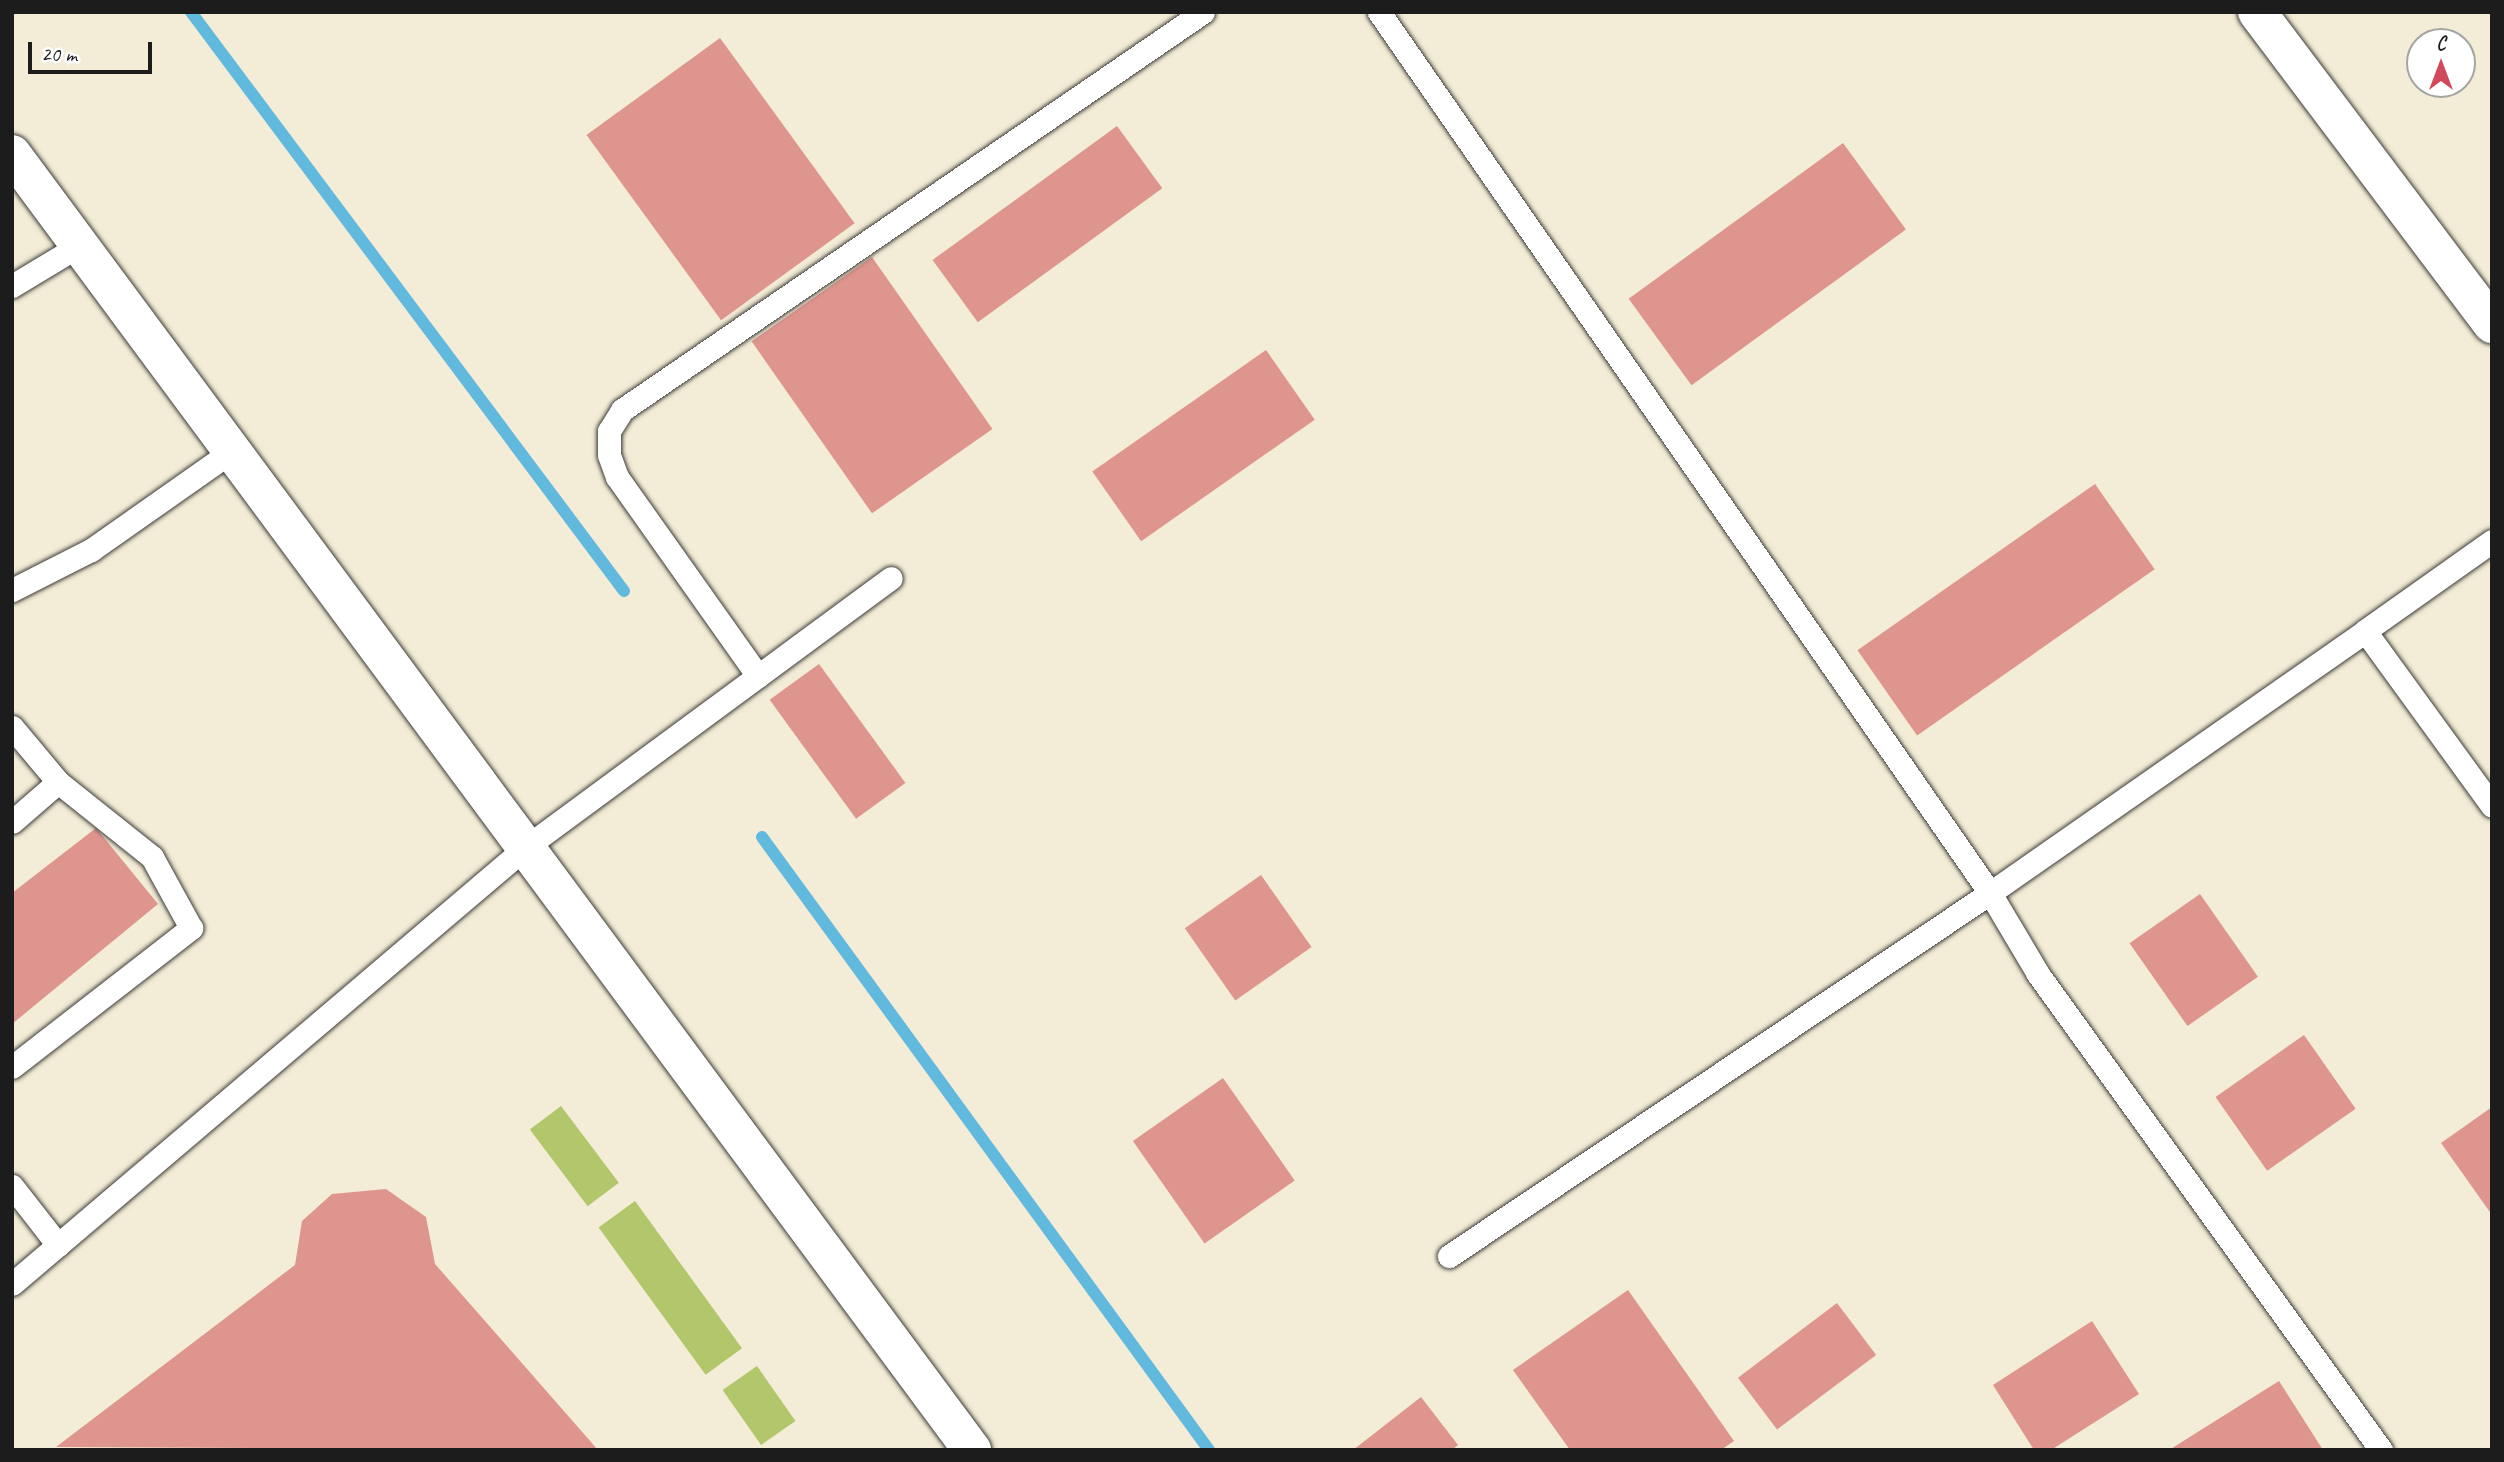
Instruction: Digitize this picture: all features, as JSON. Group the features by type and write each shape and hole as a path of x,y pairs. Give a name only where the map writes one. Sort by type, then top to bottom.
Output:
{"street":[{"path":"2257,12 2492,324"},
{"path":"12,154 972,1450"}],"lane":[{"path":"758,676 617,477 609,455 609,431 622,411 1203,12"},
{"path":"1379,12 1990,892 2038,974 2381,1450"},
{"path":"12,286 80,245"},
{"path":"12,590 91,550 232,450"},
{"path":"1449,1256 1990,892 2492,541"},
{"path":"12,1284 526,847 891,578"},
{"path":"2365,631 2492,806"},
{"path":"12,727 58,782 152,857 191,928 12,1068"},
{"path":"12,822 58,782"},
{"path":"12,1186 58,1245"}],"green space":[{"path":"561,1106 619,1183 588,1206 530,1129"},
{"path":"635,1201 742,1348 706,1375 599,1227"},
{"path":"757,1366 795,1421 761,1445 723,1390"}],"building":[{"path":"720,38 855,223 721,320 587,135"},
{"path":"1117,126 1162,188 978,322 933,260"},
{"path":"1843,143 1906,230 1692,385 1629,299"},
{"path":"872,257 992,429 872,513 752,341"},
{"path":"1266,350 1315,420 1141,541 1092,472"},
{"path":"2095,484 2155,569 1917,736 1857,650"},
{"path":"819,664 905,783 856,819 770,700"},
{"path":"96,828 158,904 12,1024 12,893"},
{"path":"1261,875 1311,947 1235,1000 1185,928"},
{"path":"2200,894 2258,977 2187,1026 2130,943"},
{"path":"2304,1035 2356,1109 2267,1171 2216,1097"},
{"path":"1223,1078 1295,1180 1205,1243 1133,1141"},
{"path":"2492,1107 2492,1215 2441,1143"},
{"path":"386,1189 426,1217 435,1264 598,1450 56,1447 295,1265 302,1221 332,1194"},
{"path":"1628,1290 1734,1441 1721,1450 1570,1450 1513,1370"},
{"path":"1837,1303 1876,1355 1777,1430 1738,1378"},
{"path":"2092,1321 2139,1394 2051,1450 2034,1450 1993,1385"},
{"path":"2279,1381 2323,1450 2169,1450"},
{"path":"1421,1397 1458,1445 1452,1450 1353,1450"}],"waterway":[{"path":"191,12 624,591"},
{"path":"762,837 1209,1450"}]}
